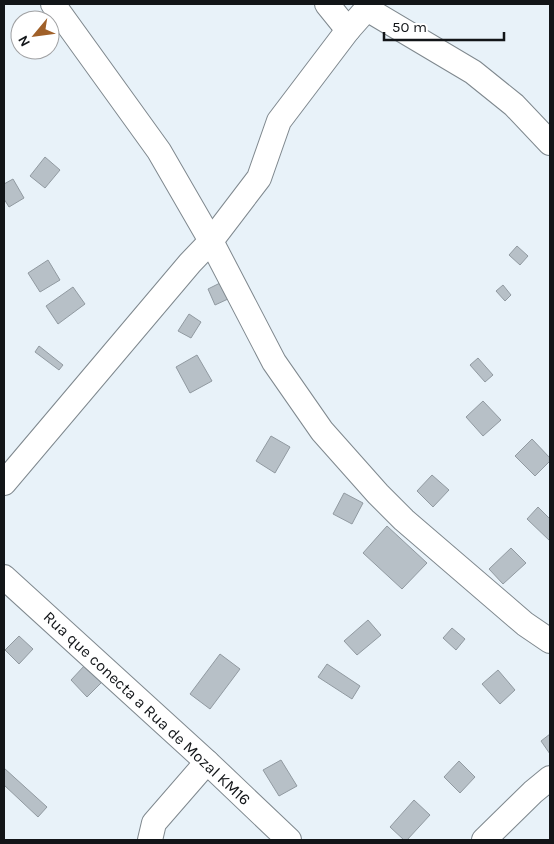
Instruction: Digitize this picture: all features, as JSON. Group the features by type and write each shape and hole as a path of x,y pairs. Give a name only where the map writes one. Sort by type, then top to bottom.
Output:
{"street":[{"path":"53,4 159,151 211,241 274,362 322,431 378,494 404,520 525,624 550,641"},
{"path":"327,4 348,30"},
{"path":"4,483 190,263 211,241 258,178 279,121 348,30 369,6 473,72 514,105 550,143"},
{"name":"Rua que conecta a Rua de Mozal KM16","path":"4,577 206,762 288,840"},
{"path":"150,840 154,823 206,762"},
{"path":"484,840 527,797 550,778"}],"building":[{"path":"45,157 60,170 45,188 30,176"},
{"path":"13,179 24,198 9,207 4,199 4,184"},
{"path":"517,246 528,256 520,265 509,255"},
{"path":"48,260 60,280 40,292 28,273"},
{"path":"220,283 228,299 215,305 208,289"},
{"path":"503,285 511,295 505,301 496,291"},
{"path":"73,287 85,304 58,324 46,306"},
{"path":"189,314 201,322 191,338 178,331"},
{"path":"39,346 63,365 59,370 35,352"},
{"path":"197,355 212,381 190,393 176,367"},
{"path":"478,358 493,375 485,382 470,365"},
{"path":"483,401 501,420 483,436 466,417"},
{"path":"271,436 290,447 275,473 256,461"},
{"path":"532,439 550,458 550,461 535,476 515,456"},
{"path":"432,475 449,490 433,507 417,491"},
{"path":"344,493 363,503 352,524 333,514"},
{"path":"538,507 550,519 550,541 527,519"},
{"path":"387,526 427,563 402,589 363,553"},
{"path":"511,548 526,563 503,584 489,569"},
{"path":"368,620 381,635 357,655 344,641"},
{"path":"452,628 465,639 456,650 443,638"},
{"path":"19,636 33,649 19,664 5,650"},
{"path":"220,654 240,669 210,709 190,694"},
{"path":"327,664 360,686 352,699 318,677"},
{"path":"85,665 102,682 87,697 71,680"},
{"path":"498,670 515,690 500,704 482,684"},
{"path":"550,734 550,754 541,741"},
{"path":"281,760 297,786 279,796 263,770"},
{"path":"459,761 475,777 460,793 444,777"},
{"path":"4,768 47,807 38,817 4,785"},
{"path":"414,800 430,815 407,840 404,840 390,827"}]}
